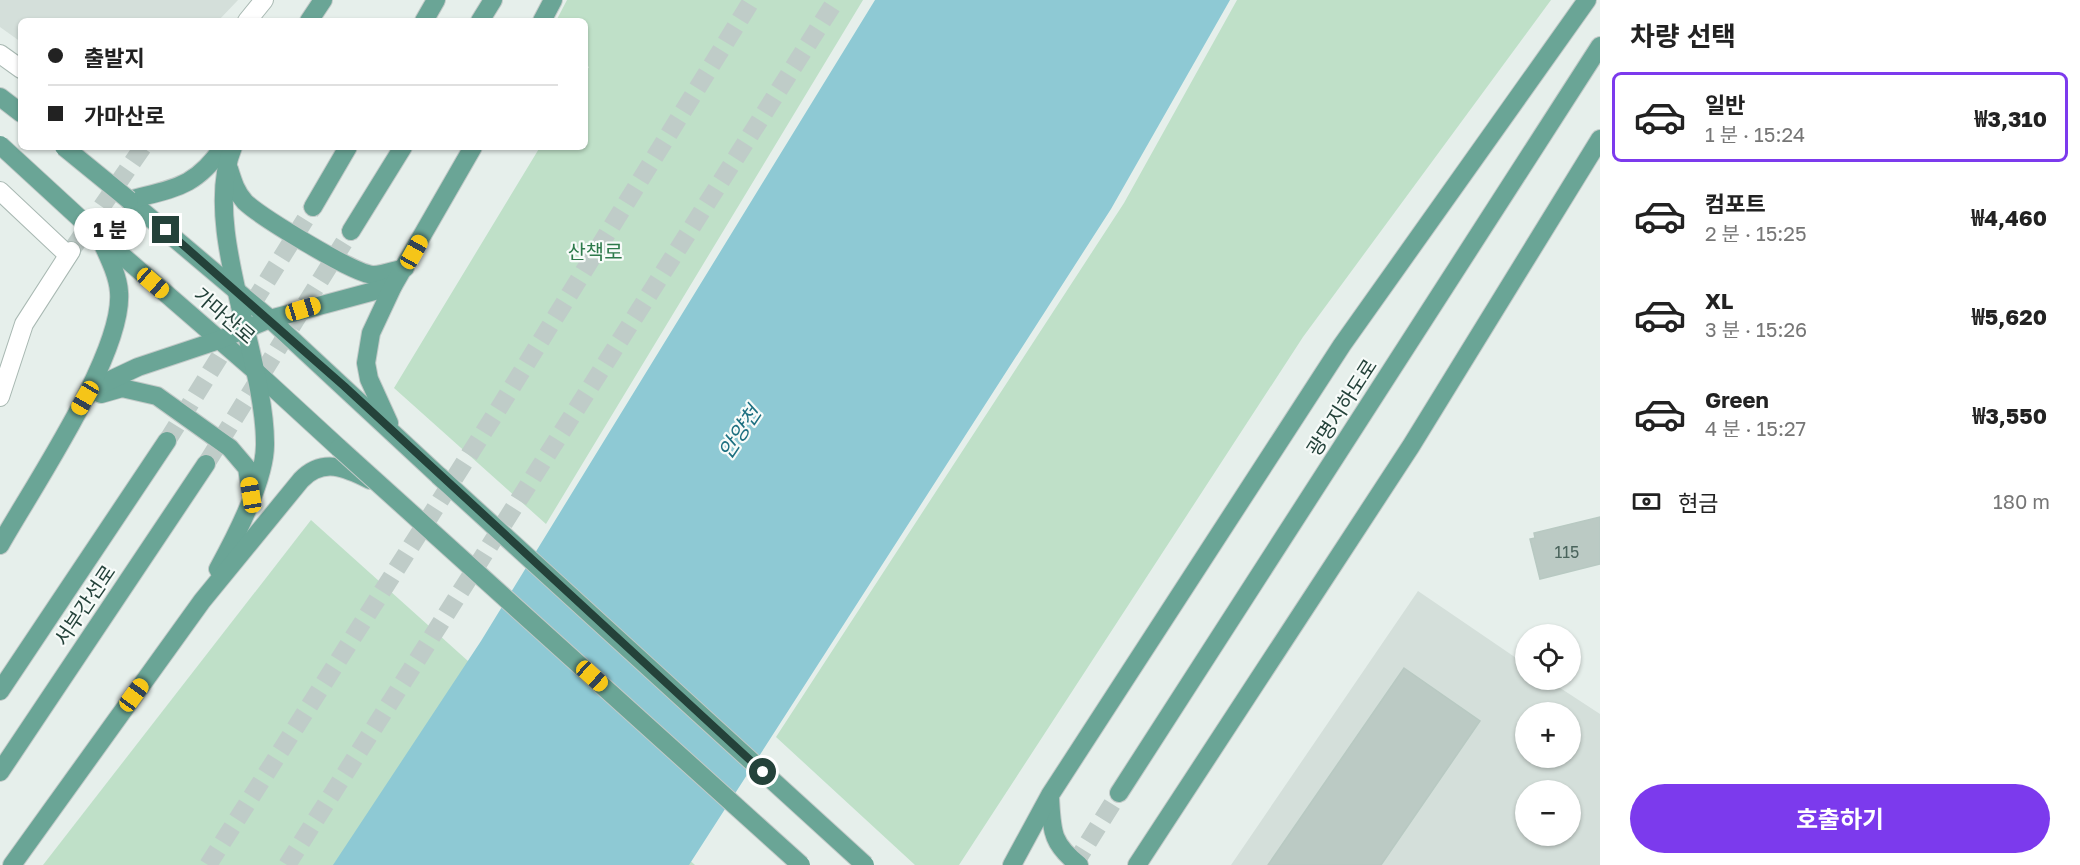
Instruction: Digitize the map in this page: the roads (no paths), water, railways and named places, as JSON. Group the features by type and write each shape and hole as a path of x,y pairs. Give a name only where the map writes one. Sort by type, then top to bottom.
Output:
{"main road":[{"path":"311,18 324,0"},
{"path":"426,18 436,0"},
{"path":"482,18 493,0"},
{"path":"544,18 553,0"},
{"path":"1012,865 1050,795 1342,345 1587,0"},
{"name":"광명지하도로","path":"1119,793 1600,46"},
{"path":"0,97 18,111"},
{"path":"1127,865 1142,858 1411,446 1600,139"},
{"name":"가마산로","path":"0,146 384,488"},
{"name":"가마산로","path":"68,150 373,406 398,437 865,865"},
{"path":"313,207 346,150"},
{"path":"351,231 401,150"},
{"path":"373,406 368,349 371,333 393,286 471,150"},
{"path":"129,200 193,181 228,153"},
{"path":"228,153 234,186 246,202 286,230 359,271 374,274 405,268"},
{"path":"202,601 236,535 265,447 263,402 253,369 227,231 224,192 228,153"},
{"path":"0,545 85,398 112,339 119,292 99,236"},
{"path":"85,398 104,383 138,367 219,340 270,319 393,286"},
{"path":"85,398 122,388 157,396 230,448 247,468 251,495"},
{"name":"서부간선로","path":"0,691 167,441"},
{"name":"서부간선로","path":"0,772 206,464"},
{"path":"12,865 202,601 310,470 328,465 350,470 384,488 801,865"},
{"path":"1050,795 1052,833 1063,853 1079,865"}],"street":[{"path":"249,18 264,0"},
{"path":"0,54 18,67"},
{"path":"0,191 69,253 24,324 0,397"}],"water":[{"name":"안양천","path":"875,0 1230,0 1111,209 689,865 333,865 481,641"}],"tunnel":[{"path":"208,865 499,408 752,0"},
{"path":"287,865 836,0"},
{"path":"71,251 141,150"},
{"path":"167,441 313,207"},
{"path":"206,464 351,231"},
{"path":"1074,865 1119,793"}],"park label":[{"name":"산책로","path":"595,251"}]}
